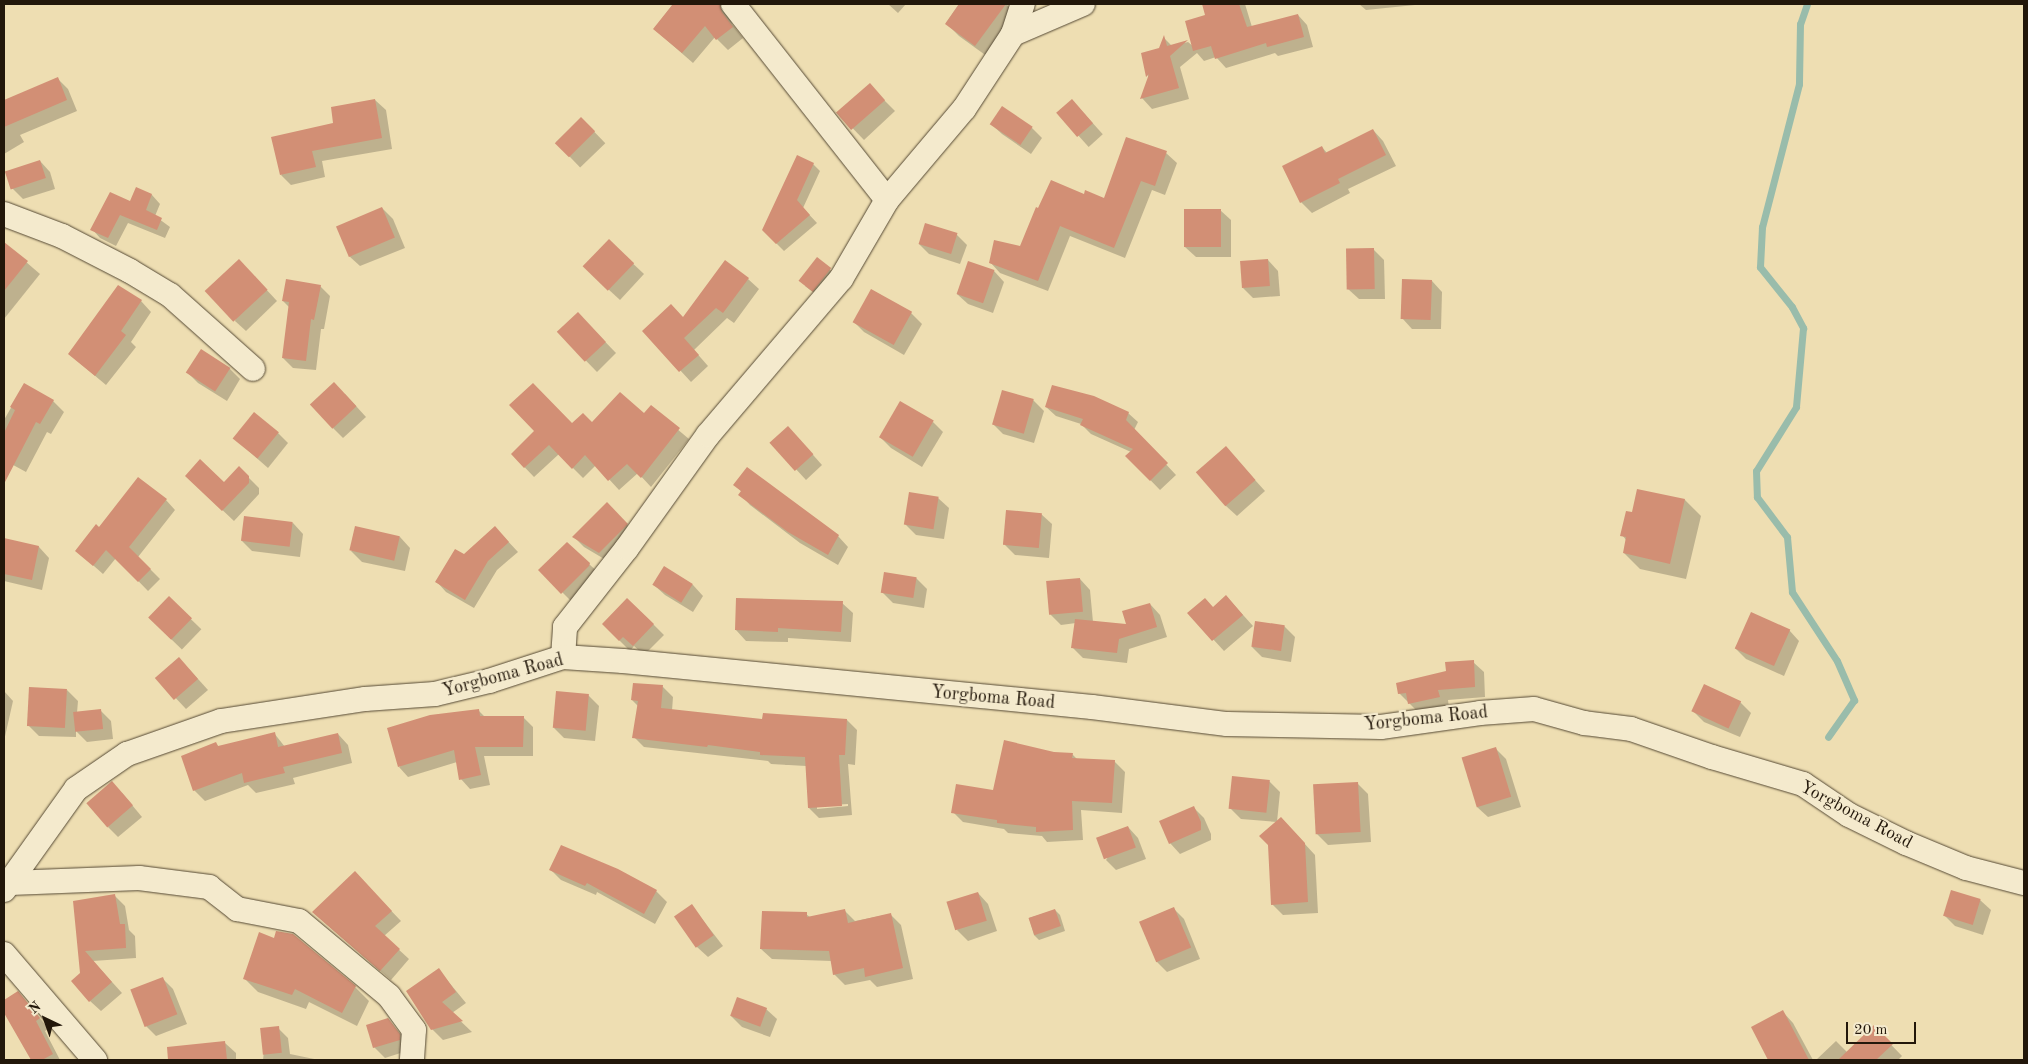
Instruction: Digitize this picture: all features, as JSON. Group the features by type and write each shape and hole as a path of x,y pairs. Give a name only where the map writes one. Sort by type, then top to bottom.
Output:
{"street":[{"path":"733,4 887,200"},
{"path":"564,657 565,627 628,548 708,435 841,279 887,200 964,109 1013,34 1023,4"},
{"path":"1013,34 1083,4"},
{"path":"4,214 62,236 130,271 170,295 253,369"},
{"name":"Yorgboma Road","path":"7,886 76,790 126,754 221,721 366,699 434,694 488,681 564,657 623,660 1082,706 1226,724 1381,727 1480,713 1534,709 1584,723 1631,729 1712,758 1803,784 1850,815 1906,843 1966,868 2024,883"},
{"path":"7,886 147,879 209,887 237,909 299,921 389,996 414,1030 412,1060"},
{"path":"4,954 95,1060"}],"building":[{"path":"673,4 720,4 722,12 733,27 716,40 705,26 682,53 653,29"},
{"path":"959,4 1006,4 975,46 945,24"},
{"path":"1202,4 1239,4 1247,27 1298,14 1304,37 1267,47 1266,43 1215,59 1211,46 1193,51 1185,21 1205,15"},
{"path":"1164,35 1167,46 1188,40 1170,56 1179,88 1140,99 1149,74 1146,77 1141,53 1159,48"},
{"path":"58,77 67,100 4,127 4,100"},
{"path":"870,83 885,100 851,130 836,113"},
{"path":"375,99 382,138 312,151 316,167 280,175 271,137 333,123 331,107"},
{"path":"1072,99 1093,123 1077,137 1056,113"},
{"path":"1002,106 1033,127 1020,145 990,124"},
{"path":"581,117 595,131 569,157 555,143"},
{"path":"1373,129 1386,155 1338,179 1340,183 1300,203 1282,166 1322,146 1325,153"},
{"path":"1126,137 1167,151 1155,186 1141,181 1114,248 1060,226 1038,281 989,263 994,240 1020,246 1036,207 1038,208 1051,180 1084,194 1085,190 1104,198"},
{"path":"797,155 814,163 797,200 810,215 776,244 762,230"},
{"path":"40,160 46,178 11,190 5,171"},
{"path":"136,187 152,194 146,210 162,218 157,230 120,215 108,238 90,230 110,192 130,201"},
{"path":"382,207 395,237 349,257 336,227"},
{"path":"1184,209 1221,209 1221,247 1184,247"},
{"path":"925,223 958,233 951,254 919,244"},
{"path":"609,239 634,263 608,291 583,266"},
{"path":"4,242 28,261 4,291"},
{"path":"1346,248 1374,248 1375,289 1347,289"},
{"path":"817,257 831,268 813,292 799,281"},
{"path":"239,259 268,290 233,322 205,291"},
{"path":"1268,259 1270,286 1242,288 1240,261"},
{"path":"725,260 749,278 723,313 716,308 684,338 699,355 679,372 642,331 671,304 683,317"},
{"path":"968,261 994,270 983,303 957,294"},
{"path":"286,279 321,285 314,320 311,319 306,361 282,358 289,302 282,301"},
{"path":"1402,279 1432,280 1431,320 1401,319"},
{"path":"118,285 142,300 121,331 126,335 95,376 68,354"},
{"path":"871,289 912,312 894,345 853,322"},
{"path":"578,312 606,342 585,362 557,332"},
{"path":"201,349 230,368 215,392 186,372"},
{"path":"334,382 357,406 332,429 310,405"},
{"path":"24,383 54,400 40,424 36,422 4,484 4,433 15,410 10,407"},
{"path":"533,383 572,423 583,413 592,422 620,392 644,413 651,405 680,428 641,478 627,464 608,481 585,455 572,469 549,445 524,468 511,454 534,431 509,405"},
{"path":"1052,385 1094,396 1129,412 1126,420 1168,463 1150,481 1125,456 1133,449 1080,425 1083,419 1045,407"},
{"path":"1002,390 1034,399 1024,434 992,425"},
{"path":"900,401 934,421 913,457 879,437"},
{"path":"254,412 279,432 257,459 233,438"},
{"path":"788,426 813,454 795,471 769,443"},
{"path":"1226,446 1256,480 1225,506 1196,472"},
{"path":"200,459 224,482 239,466 249,476 249,483 222,511 185,476"},
{"path":"747,467 839,535 828,555 788,532 738,495 741,491 733,485"},
{"path":"138,477 167,499 129,547 151,569 138,582 106,550 93,566 75,551 96,524 99,527"},
{"path":"1637,489 1685,499 1670,564 1623,553 1626,537 1620,536 1626,511 1632,512"},
{"path":"909,492 939,497 933,529 904,525"},
{"path":"607,502 628,524 599,553 572,537"},
{"path":"1006,510 1042,513 1039,548 1003,545"},
{"path":"244,516 293,522 290,547 241,541"},
{"path":"355,526 400,536 394,561 349,550"},
{"path":"495,526 509,542 488,561 465,600 435,582 455,549 464,554"},
{"path":"4,538 39,546 32,580 4,574"},
{"path":"567,542 590,563 561,594 538,570"},
{"path":"664,566 693,584 681,603 652,585"},
{"path":"884,572 917,577 913,598 881,593"},
{"path":"1080,578 1083,612 1049,615 1046,581"},
{"path":"1226,595 1243,615 1212,641 1187,613 1205,598 1213,607"},
{"path":"169,596 192,618 171,640 148,618"},
{"path":"627,598 654,624 633,646 623,637 619,641 602,624"},
{"path":"736,598 843,601 841,632 778,628 778,632 735,630"},
{"path":"1150,603 1157,627 1119,639 1117,653 1071,648 1075,619 1126,624 1122,611"},
{"path":"1751,612 1790,629 1774,666 1735,649"},
{"path":"1255,621 1285,625 1281,651 1251,647"},
{"path":"179,657 198,679 174,700 155,678"},
{"path":"1474,660 1475,687 1438,690 1440,697 1408,704 1406,693 1398,694 1396,683 1446,671 1445,662"},
{"path":"633,683 663,685 661,708 762,719 763,713 847,719 845,755 839,755 842,806 808,808 805,757 760,755 760,752 708,745 707,747 632,738 638,701 631,700"},
{"path":"1704,684 1741,701 1728,729 1691,711"},
{"path":"29,687 67,689 65,728 27,726"},
{"path":"556,691 589,694 586,731 553,728"},
{"path":"101,709 103,729 75,732 73,712"},
{"path":"479,709 480,716 524,716 523,747 475,747 481,775 459,780 454,750 398,767 387,728 430,715"},
{"path":"275,732 278,747 338,733 342,753 283,767 285,773 244,783 242,773 193,791 181,756 216,742 218,746"},
{"path":"1004,740 1054,752 1073,753 1072,758 1115,760 1112,803 1072,801 1073,830 1036,832 1036,827 997,823 997,820 951,813 956,784 993,790"},
{"path":"1496,747 1511,797 1477,807 1462,758"},
{"path":"1232,776 1270,780 1266,813 1229,809"},
{"path":"112,781 133,805 107,827 86,803"},
{"path":"1358,782 1361,832 1316,834 1313,784"},
{"path":"1194,806 1201,822 1201,830 1169,844 1159,821"},
{"path":"1281,817 1305,843 1308,902 1271,905 1268,845 1259,836"},
{"path":"1128,826 1136,848 1104,859 1096,838"},
{"path":"561,845 618,869 657,890 644,914 587,883 585,886 549,870"},
{"path":"355,871 392,911 375,926 400,949 380,971 312,912"},
{"path":"1951,890 1981,899 1973,925 1943,916"},
{"path":"978,892 987,921 955,930 946,902"},
{"path":"115,894 120,924 125,924 126,948 85,951 112,982 89,1002 71,981 80,973 73,901"},
{"path":"692,904 714,935 696,948 674,917"},
{"path":"1174,907 1191,948 1156,962 1139,922"},
{"path":"845,909 848,923 891,913 903,968 865,977 864,968 833,975 829,951 760,949 762,911 807,912 807,917"},
{"path":"1055,909 1061,926 1034,935 1029,918"},
{"path":"276,931 293,934 356,986 342,1013 295,989 292,995 243,979 259,932 274,938"},
{"path":"439,968 456,992 442,1002 463,1021 431,1030 406,991"},
{"path":"163,977 177,1014 145,1027 130,990"},
{"path":"18,991 40,1018 36,1021 53,1054 42,1060 31,1060 4,1013 4,1000"},
{"path":"737,997 767,1008 760,1027 730,1016"},
{"path":"1783,1010 1809,1060 1768,1060 1751,1027"},
{"path":"388,1018 400,1034 400,1040 373,1048 366,1025"},
{"path":"1874,1025 1893,1044 1876,1060 1838,1060"},
{"path":"279,1026 282,1053 263,1055 260,1028"},
{"path":"225,1041 227,1060 168,1060 167,1047"}],"waterway":[{"path":"1807,4 1800,24 1799,84 1762,227 1760,267 1792,307 1803,328 1796,407 1756,471 1757,497 1787,537 1792,592 1837,661 1854,700 1828,737"}]}
